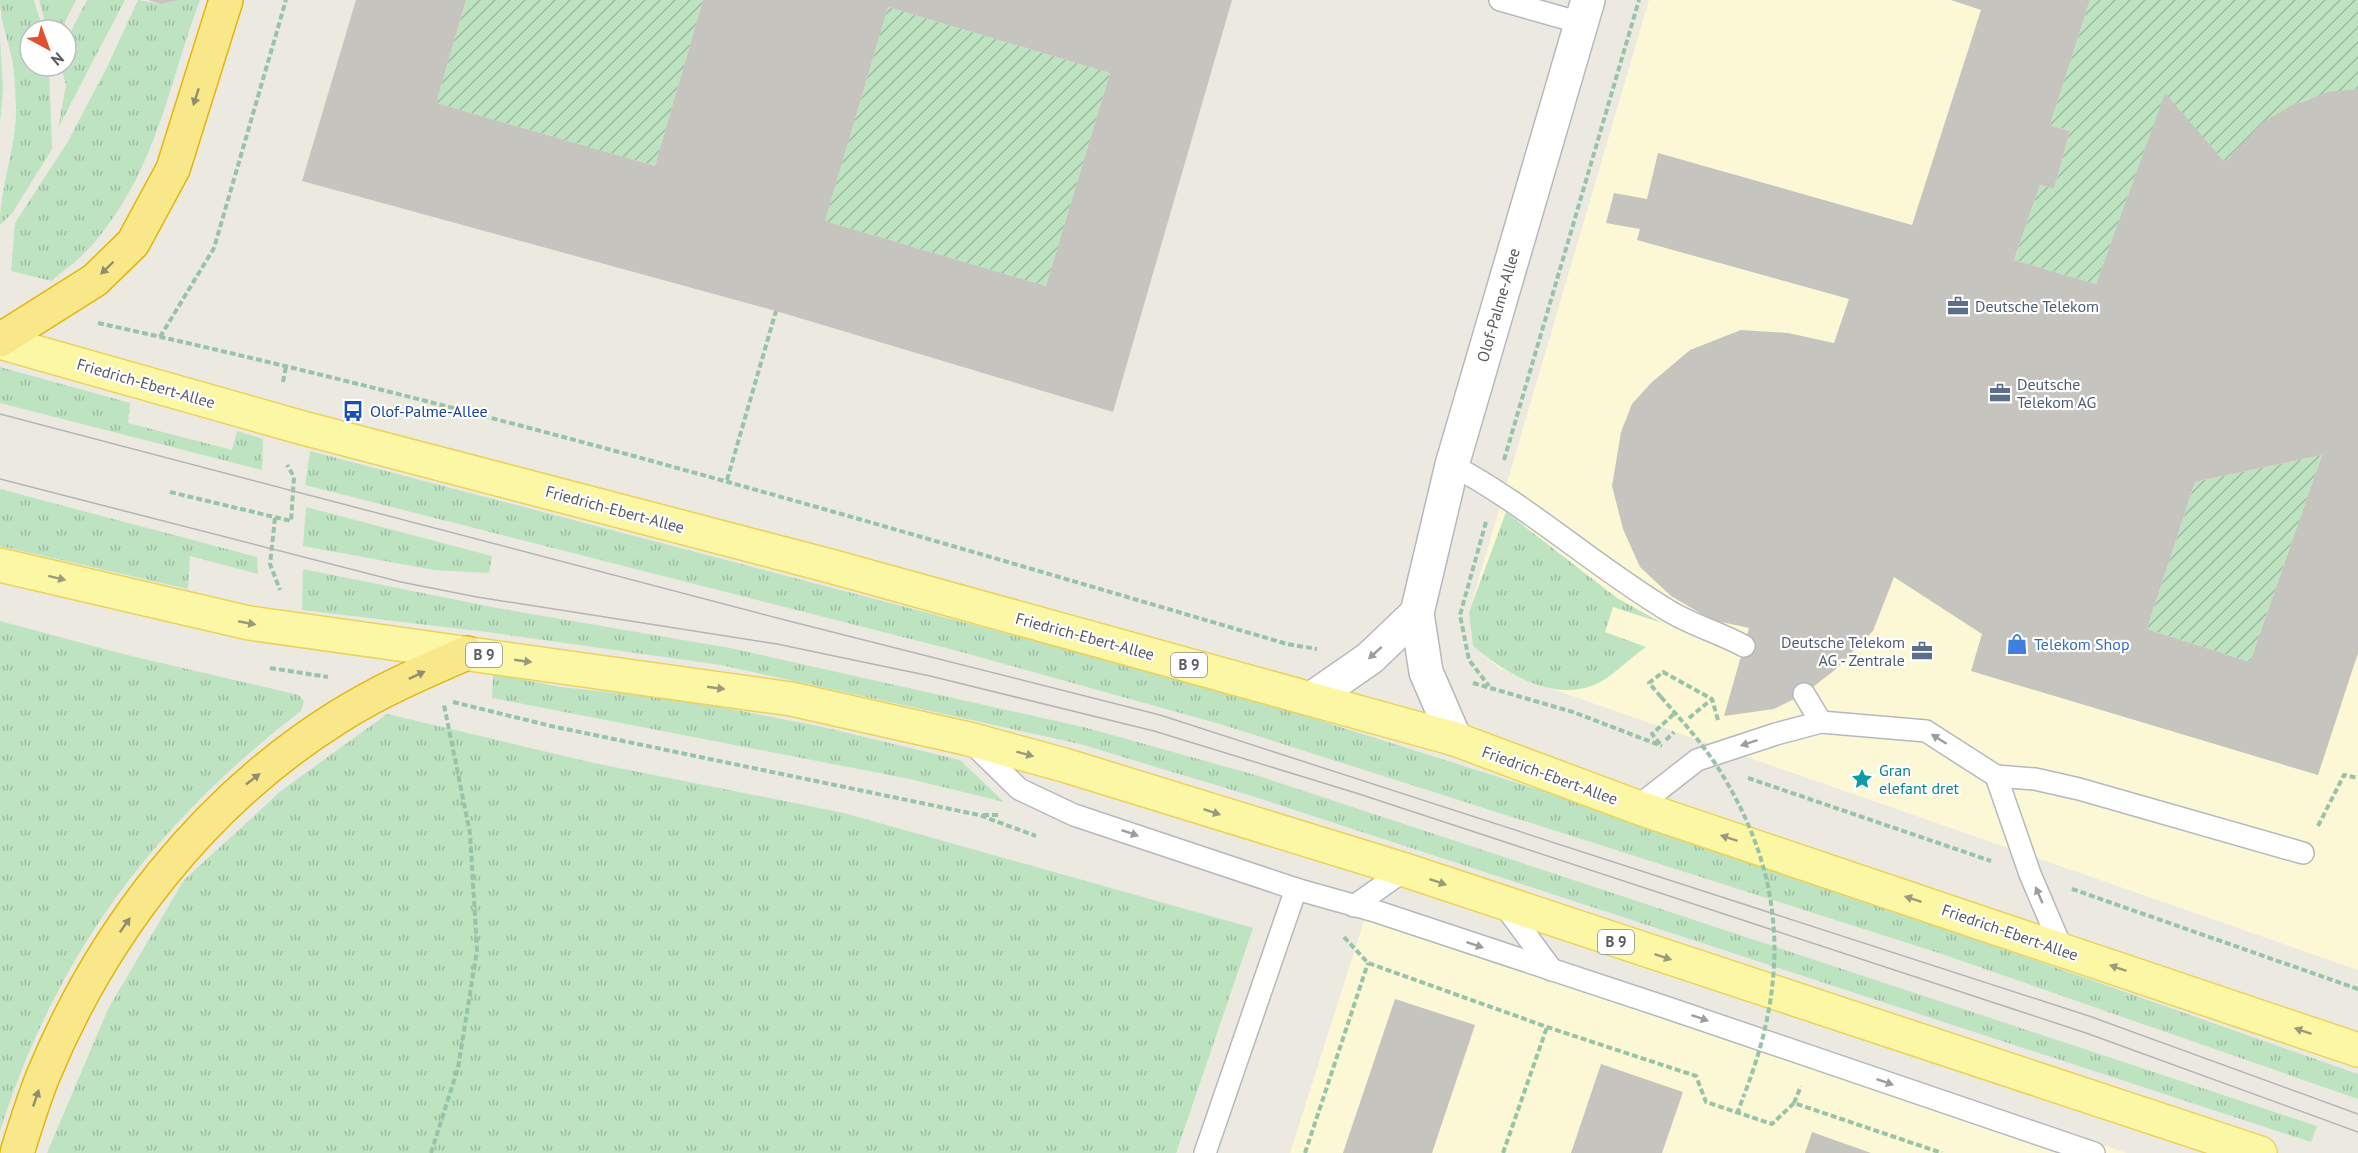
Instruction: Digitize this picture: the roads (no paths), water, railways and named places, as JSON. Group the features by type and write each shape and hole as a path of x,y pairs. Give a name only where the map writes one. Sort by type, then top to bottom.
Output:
{"highway":[{"path":"0,341 94,280 133,243 173,169 226,0"},
{"path":"17,1153 43,1077 75,1006 111,945 151,888 195,834 247,783 337,717 390,687 467,653"}],"main road":[{"name":"Friedrich-Ebert-Allee","path":"0,341 303,428 830,566 1455,739 1637,807 2358,1050"},
{"name":"B 9","path":"0,565 249,624 791,699 969,739 1064,765 1405,870 1504,905 2260,1153"}],"street":[{"name":"Olof-Palme-Allee","path":"1455,739 1426,672 1418,613 1452,465 1584,12"},
{"path":"1311,699 1370,658 1418,613"}],"lane":[{"path":"1500,0 1584,12"},
{"path":"1452,465 1496,489 1671,612 1717,631 1744,646"},
{"path":"1804,694 1821,722"},
{"path":"1637,807 1697,760 1821,722 1926,731 1996,776 2035,779 2079,789 2304,853"},
{"path":"969,739 1019,789 1074,815 1296,889 1552,970 2094,1153"},
{"path":"1996,776 2030,874 2062,949"},
{"path":"1354,906 1405,870"},
{"path":"1206,1153 1296,889"},
{"path":"1504,905 1552,970"}],"tram line":[{"path":"0,414 785,620 1160,715 2089,1016 2358,1114"},
{"path":"0,479 401,582 477,597 777,644 930,676 1154,731 1356,793 2086,1033 2358,1132"}],"place":[{"name":"Deutsche Telekom","path":"1958,306"},
{"name":"Deutsche Telekom AG","path":"2000,393"},
{"name":"Olof-Palme-Allee","path":"353,411"},
{"name":"Telekom Shop","path":"2017,644"},
{"name":"Deutsche Telekom AG - Zentrale","path":"1922,651"},
{"name":"Gran elefant dret","path":"1862,779"}]}
